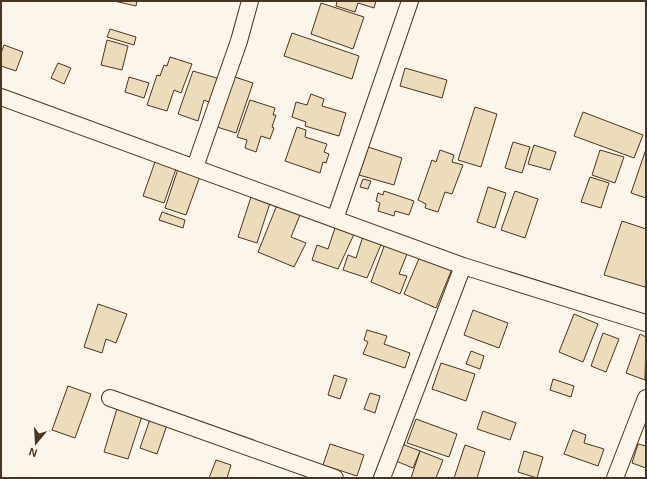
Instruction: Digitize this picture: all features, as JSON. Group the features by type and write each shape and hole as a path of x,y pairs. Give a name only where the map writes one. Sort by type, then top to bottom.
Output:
{"street":[{"path":"195,167 239,41 250,1"},
{"path":"335,219 410,1"},
{"path":"1,97 463,266 646,323"},
{"path":"382,478 463,266"},
{"path":"110,398 335,478"},
{"path":"615,478 646,398"}],"building":[{"path":"114,1 137,1 136,6"},
{"path":"337,1 376,1 374,8 358,3 355,12 336,6"},
{"path":"321,3 364,17 353,49 311,34"},
{"path":"110,29 136,37 134,45 107,37"},
{"path":"292,33 359,56 352,79 284,56"},
{"path":"107,40 128,46 122,70 101,65"},
{"path":"4,45 23,52 16,71 1,66 1,53"},
{"path":"170,57 192,64 181,93 174,90 167,111 147,105 157,75 160,76 164,65 167,66"},
{"path":"58,63 71,68 64,84 51,78"},
{"path":"405,68 447,80 442,98 400,86"},
{"path":"193,71 220,79 211,103 204,100 198,121 178,114"},
{"path":"229,75 253,83 236,133 217,127"},
{"path":"129,77 149,83 144,98 125,92"},
{"path":"311,94 324,99 322,106 346,113 339,136 305,126 306,122 292,117 296,102 307,105"},
{"path":"250,100 275,108 273,115 276,115 272,127 274,128 270,139 261,136 256,152 245,148 247,140 237,137"},
{"path":"475,107 497,114 481,167 458,160"},
{"path":"583,112 643,135 634,158 574,136"},
{"path":"297,127 306,130 305,137 327,144 324,152 329,154 326,163 323,162 320,173 285,161"},
{"path":"513,142 530,147 522,173 505,168"},
{"path":"534,145 556,152 550,170 528,164"},
{"path":"368,147 402,158 394,185 359,175"},
{"path":"646,149 646,198 631,193"},
{"path":"440,150 454,155 452,162 463,165 452,194 445,192 438,212 425,208 426,204 418,200 432,160 436,162"},
{"path":"600,150 624,157 615,183 592,175"},
{"path":"156,159 177,166 164,203 143,196"},
{"path":"178,169 200,176 186,215 165,208"},
{"path":"590,177 609,183 601,208 581,202"},
{"path":"363,179 371,181 368,189 360,187"},
{"path":"488,187 506,193 495,228 477,222"},
{"path":"384,191 414,201 409,215 395,211 394,216 378,211 380,203 376,201 378,193 383,195"},
{"path":"515,191 538,199 525,238 501,230"},
{"path":"252,194 271,200 257,243 238,237"},
{"path":"277,205 300,215 291,237 306,243 294,267 258,252"},
{"path":"162,212 185,220 183,228 159,220"},
{"path":"622,221 646,229 645,287 604,275"},
{"path":"336,225 355,232 338,269 312,260 317,245 328,249"},
{"path":"364,233 383,240 367,278 343,270 348,255 356,258"},
{"path":"386,241 409,249 399,274 407,276 400,294 371,282"},
{"path":"420,256 452,269 436,308 404,294"},
{"path":"98,304 127,314 116,343 106,339 102,353 84,347"},
{"path":"473,310 508,323 499,348 464,335"},
{"path":"574,314 598,324 583,362 559,352"},
{"path":"367,330 387,336 384,344 410,353 405,368 363,354 368,342 364,340"},
{"path":"603,333 619,339 606,372 591,366"},
{"path":"640,334 646,337 645,380 626,373"},
{"path":"471,351 484,356 480,369 466,364"},
{"path":"441,363 475,374 466,401 432,389"},
{"path":"334,375 347,379 340,399 328,395"},
{"path":"553,379 574,386 571,397 550,390"},
{"path":"68,386 91,394 75,438 52,430"},
{"path":"370,393 380,396 375,413 364,409"},
{"path":"118,405 143,413 128,459 104,452"},
{"path":"483,411 516,423 510,440 477,429"},
{"path":"150,419 167,425 157,454 140,448"},
{"path":"416,419 457,434 449,457 407,443"},
{"path":"573,430 586,435 584,443 604,449 598,466 564,454"},
{"path":"330,444 364,455 357,476 323,465"},
{"path":"402,444 420,451 413,468 396,461"},
{"path":"638,444 646,446 646,468 632,463"},
{"path":"465,445 485,452 477,478 454,478"},
{"path":"420,451 443,460 436,478 411,478"},
{"path":"524,451 543,457 537,478 518,472"},
{"path":"216,460 231,465 227,478 209,478"}]}
